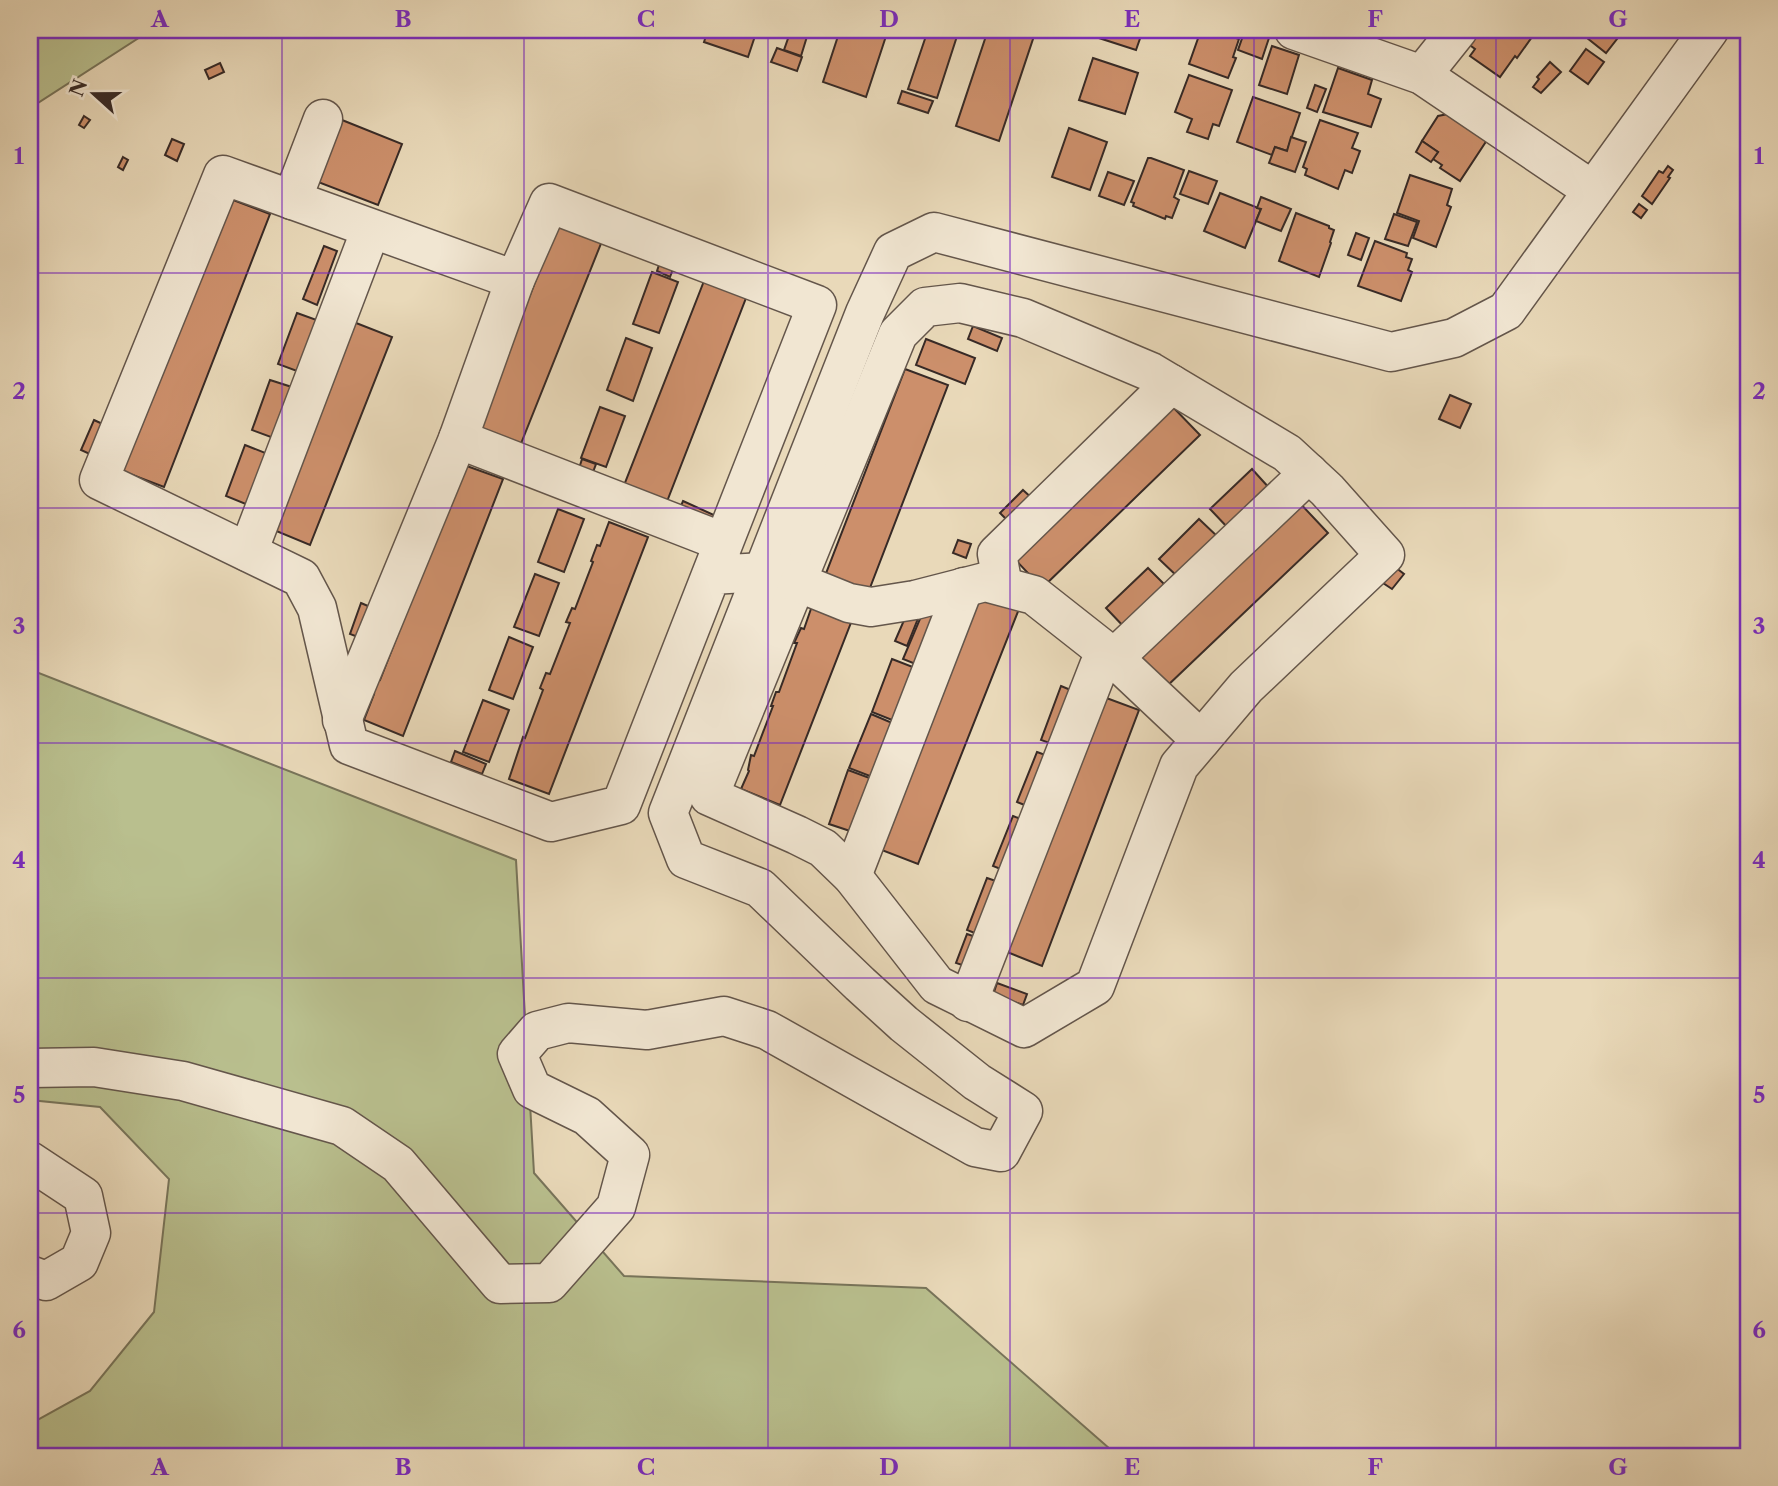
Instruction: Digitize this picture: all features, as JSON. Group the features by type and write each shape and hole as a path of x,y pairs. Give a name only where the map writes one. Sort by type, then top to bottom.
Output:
{"street":[{"path":"1294,30 1422,75 1592,190"},
{"path":"1422,75 1458,30"},
{"path":"30,1068 94,1067 183,1081 342,1126 398,1164 500,1284 549,1283 616,1207 630,1156 587,1116 532,1089 517,1054 537,1031 557,1025 568,1023 647,1030 723,1016 767,1030 975,1147 1002,1152 1023,1111 977,1082 904,1024 760,888 686,859 668,813 780,577 898,334 925,307 960,303 1023,318 1151,372 1287,453 1327,490 1385,555 1246,687 1179,766 1095,986 1024,1028 937,985 852,876 823,848 709,796 780,577 864,313 893,252 934,232 1391,352 1454,338 1506,311 1709,30"},
{"path":"292,200 323,119"},
{"path":"342,719 458,439 515,280 549,203 817,305 621,806 551,822 348,745 342,719 317,608 301,578 99,481 223,175 515,280"},
{"path":"248,552 371,229"},
{"path":"1003,586 998,554 1171,384"},
{"path":"458,439 717,559 780,577 849,603 871,607 915,600 985,582 1034,595 1114,658 1200,740"},
{"path":"968,1002 1099,666 1114,658 1309,472"},
{"path":"852,876 964,587"},
{"path":"30,1161 83,1196 91,1233 79,1262 46,1281 30,1275"}],"green space":[{"path":"30,30 151,30 35,105 30,124"},
{"path":"30,667 31,670 516,860 534,1173 624,1276 926,1288 1118,1456 30,1456 30,1424 90,1391 154,1312 169,1179 100,1107 30,1100"}],"building":[{"path":"708,30 757,30 748,57 704,42"},
{"path":"791,30 809,30 801,56 784,50"},
{"path":"840,30 888,30 866,97 823,82"},
{"path":"928,30 959,30 937,98 908,89"},
{"path":"988,30 1036,30 999,141 956,126"},
{"path":"1102,30 1143,30 1136,50 1099,38"},
{"path":"1201,30 1212,30 1239,39 1233,57 1236,58 1228,78 1189,64"},
{"path":"1245,30 1270,35 1262,59 1238,50"},
{"path":"1476,30 1537,30 1500,77 1470,56 1475,49 1467,43"},
{"path":"1577,30 1624,30 1606,53"},
{"path":"1272,46 1299,55 1287,94 1259,85"},
{"path":"777,48 802,57 797,71 771,62"},
{"path":"1586,49 1604,62 1588,84 1570,71"},
{"path":"1093,58 1138,73 1125,114 1079,100"},
{"path":"1550,62 1561,72 1541,93 1533,87 1539,79 1537,77"},
{"path":"220,63 224,72 209,79 205,70"},
{"path":"1338,68 1372,80 1368,94 1381,99 1371,127 1323,112"},
{"path":"1189,75 1232,90 1219,126 1213,124 1208,139 1187,132 1192,119 1175,112"},
{"path":"1315,85 1326,89 1317,112 1307,108"},
{"path":"902,91 933,101 928,113 898,103"},
{"path":"1253,97 1300,113 1287,151 1275,147 1272,155 1237,142"},
{"path":"1453,113 1489,137 1460,181 1440,168 1442,165 1433,159 1438,152 1422,141 1438,116"},
{"path":"84,116 90,120 84,128 79,125"},
{"path":"342,120 402,144 378,205 318,182"},
{"path":"1320,120 1358,133 1352,148 1360,151 1352,173 1345,170 1338,189 1305,175 1307,169 1303,167"},
{"path":"1069,128 1107,142 1090,190 1052,177"},
{"path":"1291,137 1306,142 1295,172 1269,163 1275,147 1287,151"},
{"path":"172,139 184,144 177,161 165,155"},
{"path":"1422,141 1438,152 1431,162 1416,152"},
{"path":"123,157 128,160 123,170 118,167"},
{"path":"1148,158 1184,170 1174,197 1179,200 1172,218 1166,216 1165,219 1133,206 1134,203 1131,202"},
{"path":"1668,166 1673,170 1668,177 1670,178 1652,204 1642,196 1659,171 1663,173"},
{"path":"1189,171 1217,181 1208,204 1180,194"},
{"path":"1108,172 1134,181 1124,205 1099,196"},
{"path":"1410,175 1452,189 1447,205 1451,207 1436,247 1413,238 1419,221 1397,213"},
{"path":"1220,193 1261,209 1245,248 1204,231"},
{"path":"1261,197 1291,209 1281,231 1256,221 1261,209 1257,208"},
{"path":"228,198 270,214 164,487 122,471"},
{"path":"1639,204 1647,210 1641,218 1633,212"},
{"path":"1296,213 1334,230 1319,277 1279,261"},
{"path":"1394,214 1417,222 1408,246 1385,239"},
{"path":"558,224 602,241 520,446 477,429"},
{"path":"1356,233 1369,238 1361,260 1348,255"},
{"path":"1375,241 1407,253 1406,257 1412,259 1408,270 1412,272 1401,301 1358,286"},
{"path":"324,246 337,251 317,305 303,299"},
{"path":"661,259 675,264 670,277 657,271"},
{"path":"652,272 678,282 659,333 633,324"},
{"path":"704,281 746,298 666,504 623,488"},
{"path":"297,313 325,323 305,374 278,364"},
{"path":"351,321 392,337 310,545 269,528"},
{"path":"973,326 1002,338 997,351 968,339"},
{"path":"626,338 652,348 633,401 607,390"},
{"path":"926,339 975,358 965,384 916,365"},
{"path":"905,369 948,385 868,593 825,576"},
{"path":"270,380 298,389 279,440 252,430"},
{"path":"1450,395 1471,404 1460,428 1439,419"},
{"path":"1168,402 1200,435 1042,588 1010,554"},
{"path":"600,407 625,416 606,467 581,458"},
{"path":"94,420 107,426 94,456 81,450"},
{"path":"245,445 273,456 253,507 226,496"},
{"path":"582,459 596,464 590,480 577,475"},
{"path":"464,465 503,479 403,736 364,720 374,694 371,693 377,679 380,680"},
{"path":"1252,469 1271,490 1229,529 1210,509"},
{"path":"1023,490 1034,500 1010,523 1000,513"},
{"path":"1296,499 1328,533 1166,687 1134,654"},
{"path":"683,501 716,516 712,527 678,513"},
{"path":"558,509 584,519 564,572 538,562"},
{"path":"1199,519 1219,538 1179,578 1159,559"},
{"path":"609,522 648,537 549,794 509,779 543,690 540,688 546,673 550,674 570,623 566,622 572,608 575,609 597,545 600,546"},
{"path":"958,540 971,544 966,558 953,553"},
{"path":"1395,567 1404,574 1392,589 1383,583"},
{"path":"1148,568 1168,588 1126,629 1106,608"},
{"path":"535,574 559,583 539,636 514,627"},
{"path":"979,593 1019,609 918,864 879,849"},
{"path":"361,603 375,609 363,639 350,634"},
{"path":"813,603 852,620 780,805 741,789 749,771 751,755 754,756 776,692 779,692 797,643 794,643 801,628 804,629"},
{"path":"925,607 940,613 918,665 903,659"},
{"path":"908,611 919,616 907,646 895,641"},
{"path":"509,637 533,647 513,699 489,690"},
{"path":"892,659 918,669 897,722 872,712"},
{"path":"1061,686 1078,693 1058,746 1041,740"},
{"path":"1101,696 1139,710 1042,966 1002,950"},
{"path":"483,700 509,710 489,762 463,752"},
{"path":"871,714 897,725 875,778 849,768"},
{"path":"455,751 486,764 482,774 451,762"},
{"path":"1037,752 1051,757 1032,808 1017,802"},
{"path":"848,770 875,780 856,833 829,824"},
{"path":"1013,816 1028,822 1008,872 993,866"},
{"path":"987,878 1002,883 982,936 967,930"},
{"path":"967,934 979,938 968,967 956,963"},
{"path":"997,983 1027,994 1023,1005 993,995"}]}
